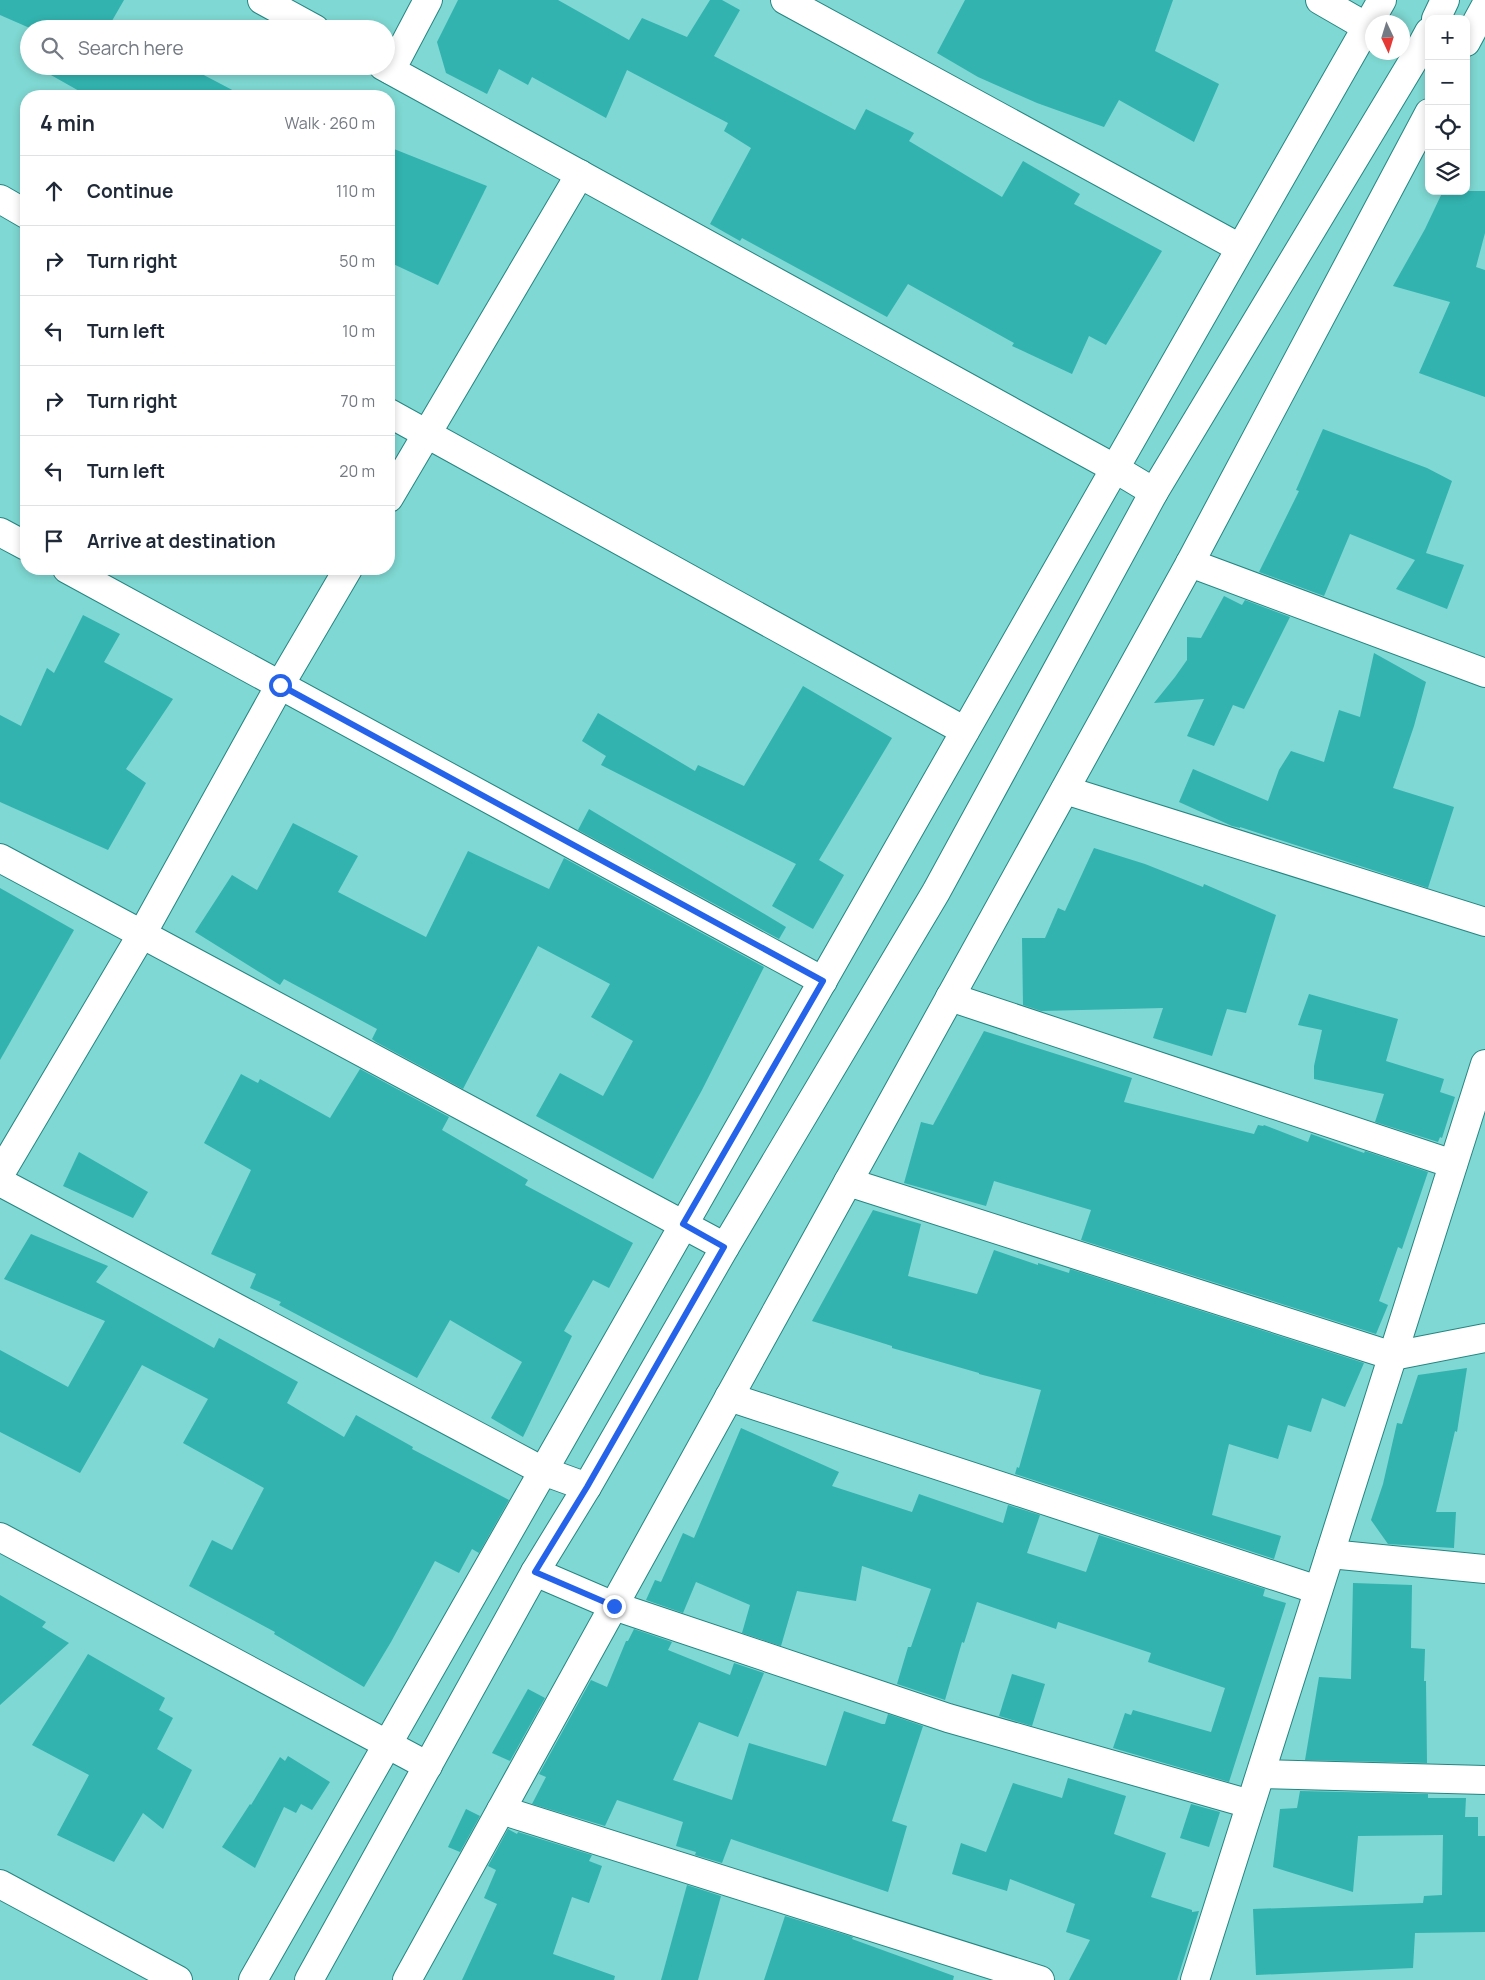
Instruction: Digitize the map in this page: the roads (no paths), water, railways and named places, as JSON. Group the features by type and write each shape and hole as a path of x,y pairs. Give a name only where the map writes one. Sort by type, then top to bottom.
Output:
{"street":[{"path":"262,0 299,20"},
{"path":"395,55 428,0"},
{"path":"785,0 1240,248"},
{"path":"1320,0 1365,26"},
{"path":"1376,15 1382,0"},
{"path":"1438,15 1445,0"},
{"path":"1470,35 1485,7"},
{"path":"1410,51 1425,36"},
{"path":"253,1980 1114,468 1240,248 1365,37"},
{"path":"309,1980 535,1572 587,1487 724,1247 936,892 1154,492 1404,60"},
{"path":"395,72 1114,468 1154,492"},
{"path":"407,1980 1190,563 1425,121"},
{"path":"395,488 580,174"},
{"path":"0,199 20,211"},
{"path":"395,416 965,731"},
{"path":"0,532 20,543"},
{"path":"1190,563 1485,673"},
{"path":"78,575 823,981"},
{"path":"0,1174 142,934 280,685 344,575"},
{"path":"1065,790 1485,922"},
{"path":"0,858 724,1247"},
{"path":"950,997 1453,1164"},
{"path":"1200,1980 1250,1804 1453,1164 1476,1117 1485,1064"},
{"path":"0,1182 543,1471 587,1487"},
{"path":"848,1182 1393,1356 1485,1338"},
{"path":"730,1397 1318,1590"},
{"path":"0,1537 428,1766"},
{"path":"1330,1554 1485,1569"},
{"path":"535,1572 614,1606 948,1718 1250,1804"},
{"path":"1261,1774 1485,1780"},
{"path":"501,1810 1040,1980"},
{"path":"0,1884 178,1980"}]}
